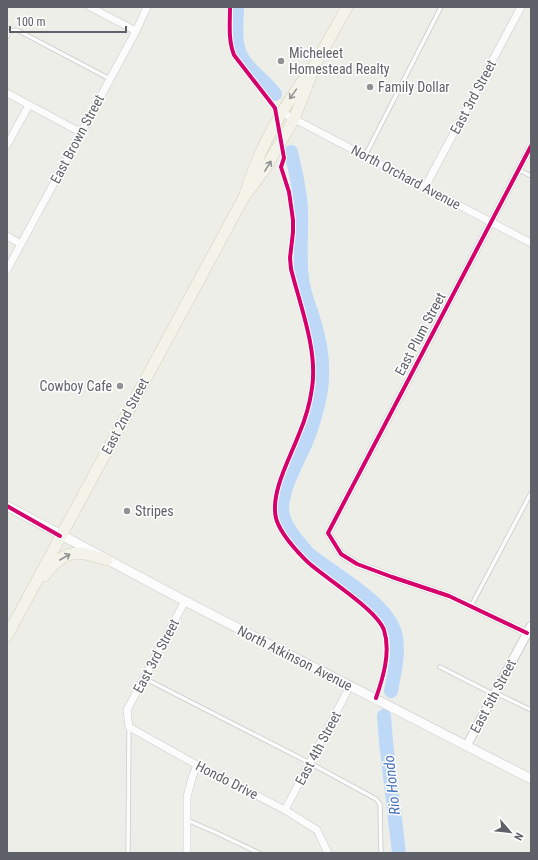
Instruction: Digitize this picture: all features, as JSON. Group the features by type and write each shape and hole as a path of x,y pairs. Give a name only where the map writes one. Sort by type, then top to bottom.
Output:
{"main road":[{"name":"East 2nd Street","path":"244,197 266,170 294,118 316,63 347,7"},
{"name":"East 2nd Street","path":"7,636 244,197 255,163 282,112 290,98 316,63"},
{"name":"North Atkinson Avenue","path":"7,506 60,536 531,779"},
{"path":"28,595 51,567 64,556 73,553 82,553 107,560"}],"street":[{"path":"90,7 136,31"},
{"name":"East Brown Street","path":"7,270 80,132 136,31 147,7"},
{"name":"East 3rd Street","path":"425,187 520,7"},
{"path":"7,93 80,132"},
{"path":"7,145 29,105"},
{"name":"North Orchard Avenue","path":"282,112 531,243"},
{"name":"East Plum Street","path":"471,606 449,596 357,564 340,554 328,533 531,146"},
{"path":"7,236 21,244"},
{"name":"East 3rd Street","path":"128,727 127,710 185,601"},
{"path":"471,606 529,630"},
{"name":"East 5th Street","path":"467,745 529,630"},
{"name":"East 4th Street","path":"285,810 350,686"},
{"name":"Hondo Drive","path":"128,727 197,765 285,810 317,830 328,853"},
{"path":"186,853 187,797 197,765"}],"lane":[{"path":"365,156 441,7"},
{"path":"7,37 10,31 17,30 110,79"},
{"path":"519,170 531,176"},
{"path":"471,606 531,493"},
{"path":"440,667 531,710"},
{"path":"144,678 310,763 376,799 380,804 381,853"},
{"path":"128,727 128,853"},
{"path":"187,820 259,853"}],"waterway":[{"name":"Rio Hondo","path":"237,7 236,35 239,51 250,68 275,94"},
{"name":"Rio Hondo","path":"291,152 300,201 301,269 305,294 318,338 322,373 321,390 310,432 284,495 282,503 283,516 296,539 309,554 372,601 392,625 396,637 397,651 391,691"},
{"name":"Rio Hondo","path":"384,716 399,853"}],"cycle path":[{"path":"230,7 230,37 234,55 275,108 284,158 281,167 289,192 293,220 290,258 291,269 307,328 313,359 310,400 303,423 278,487 275,508 276,518 279,527 285,536 305,559 362,604 380,622 384,630 387,647 385,665 376,698"},
{"path":"527,633 449,596 357,564 341,554 328,533 531,146"},
{"path":"7,506 60,536"}],"place":[{"name":"Micheleet Homestead Realty","path":"281,61"},
{"name":"Family Dollar","path":"370,87"},
{"name":"Cowboy Cafe","path":"120,386"},
{"name":"Stripes","path":"127,511"}]}
